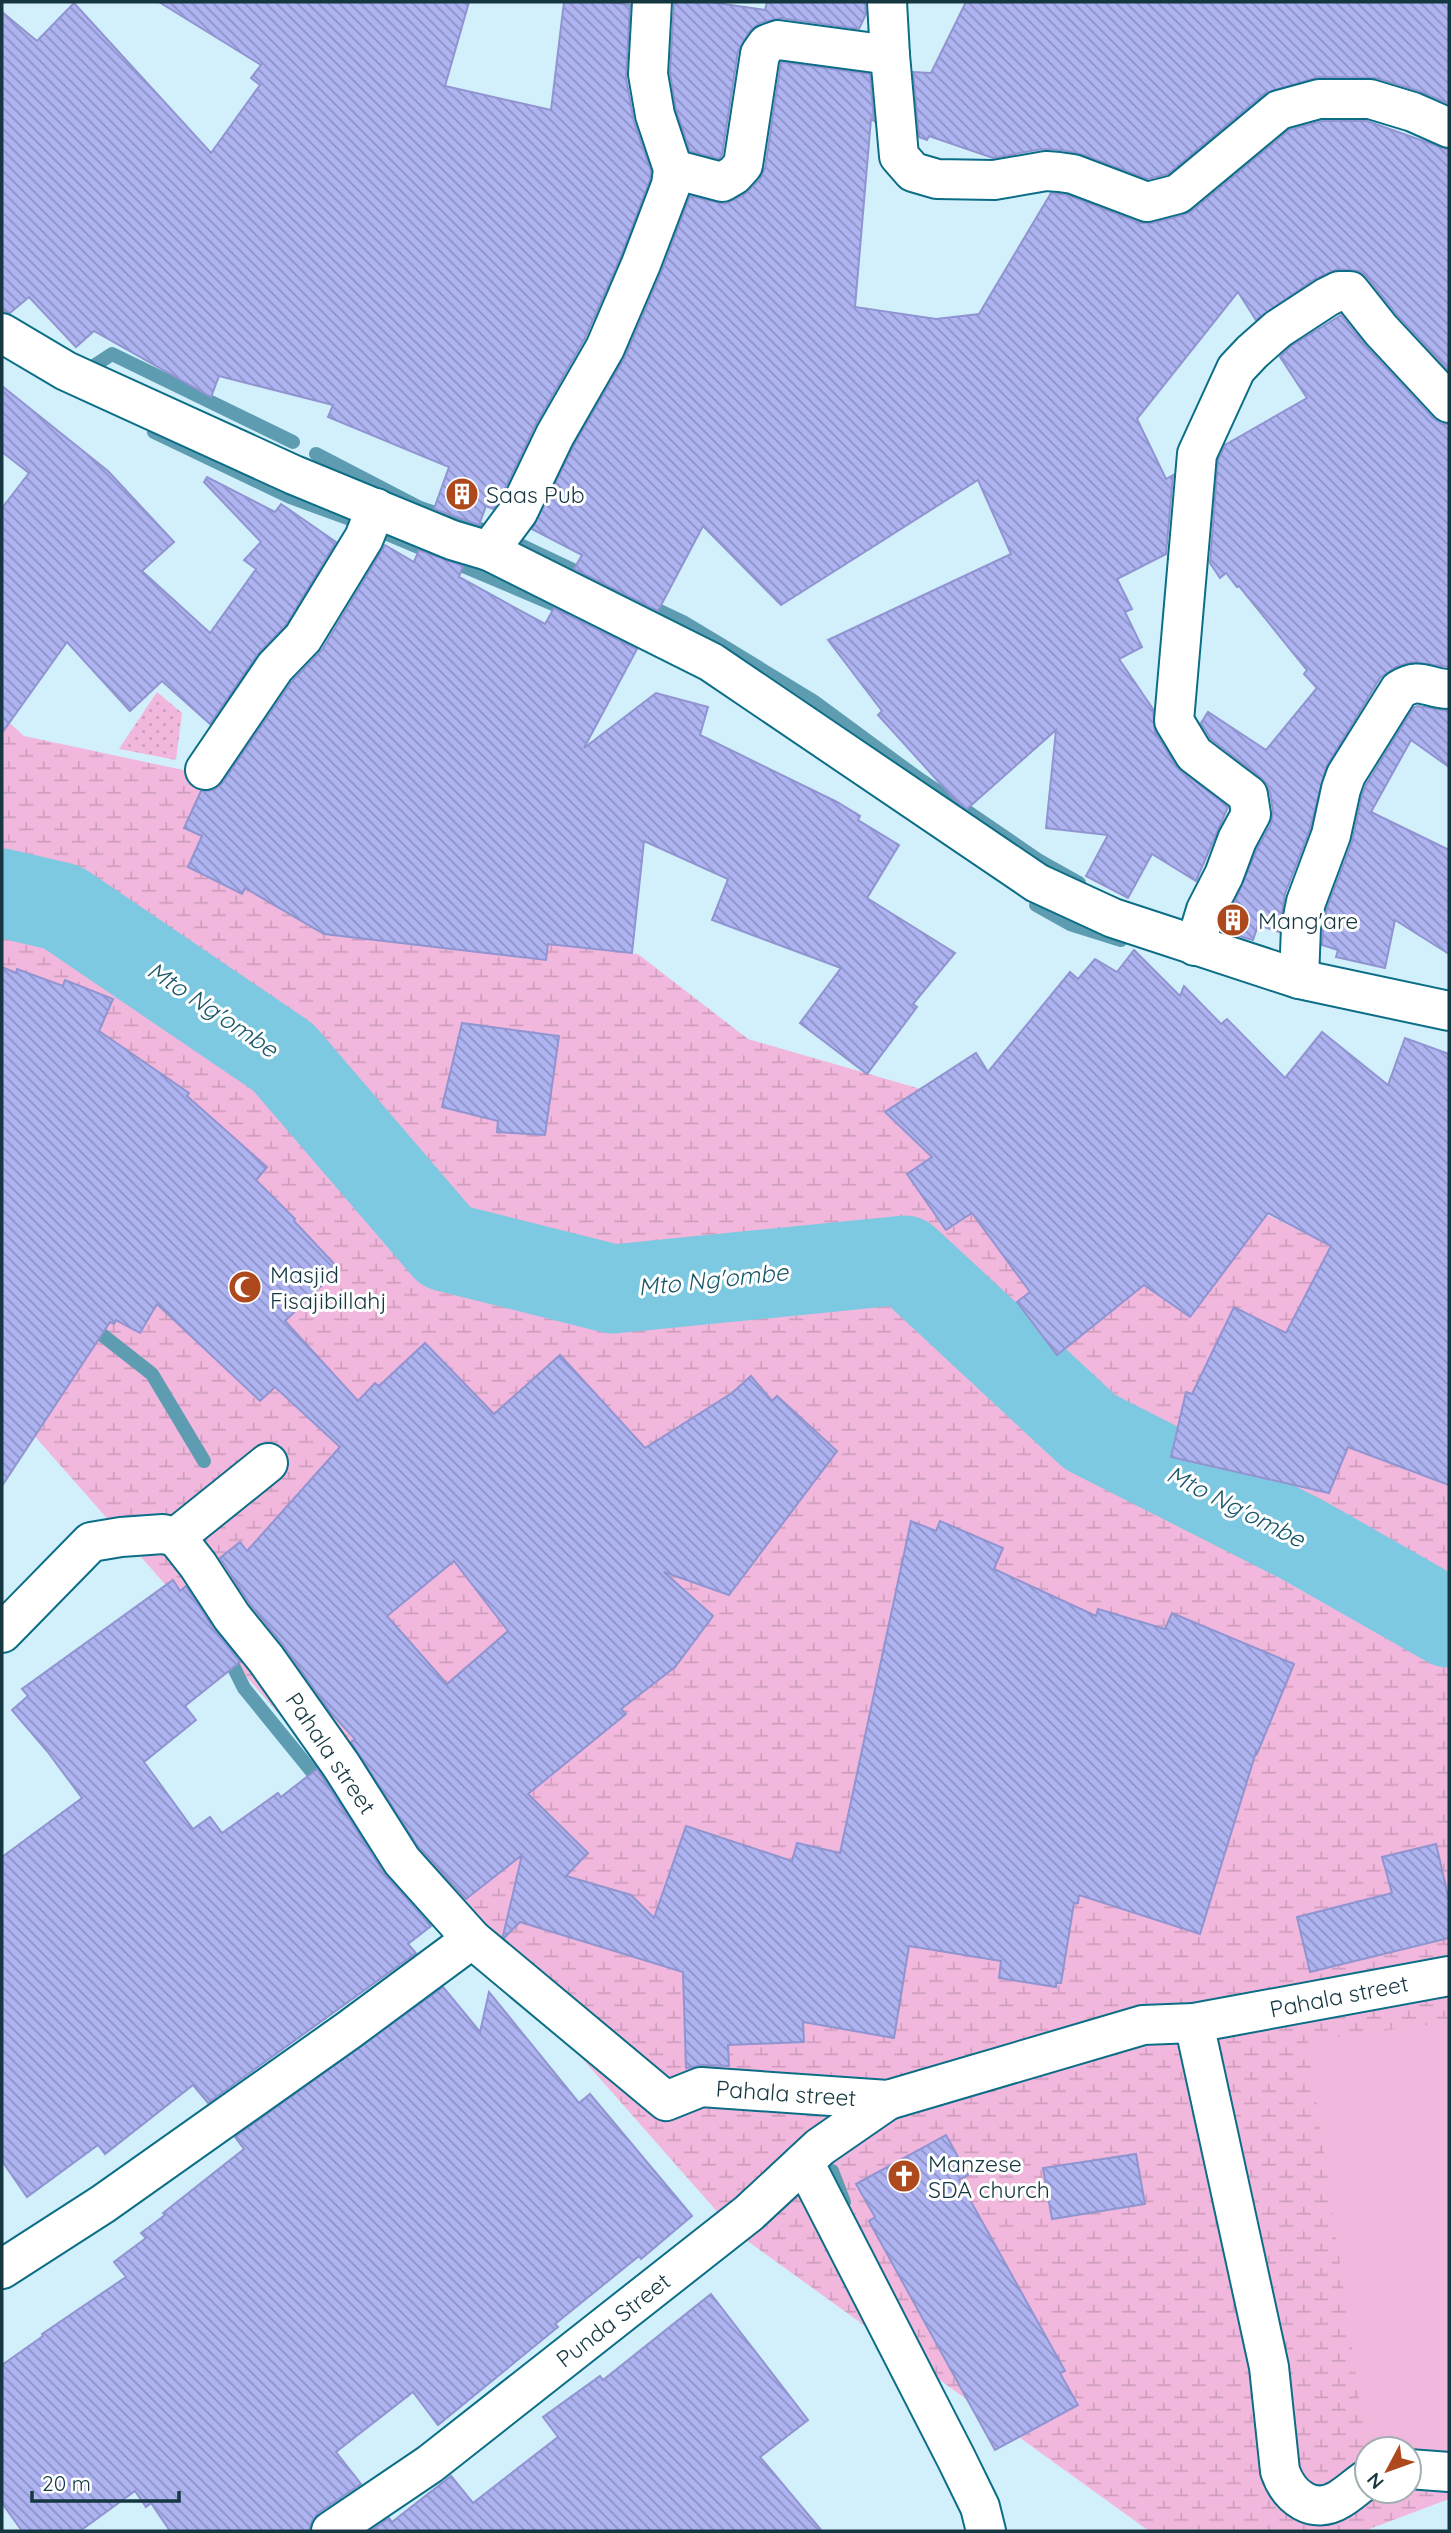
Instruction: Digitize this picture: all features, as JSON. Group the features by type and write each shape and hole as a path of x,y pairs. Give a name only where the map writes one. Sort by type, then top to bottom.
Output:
{"street":[{"path":"489,551 519,512 555,435 605,348 646,253 671,185 673,169 655,115 648,75 652,2"},
{"path":"887,2 899,156 913,172 937,179 994,180 1046,171 1059,172 1073,174 1147,202 1178,194 1279,110 1319,99 1370,99 1413,112 1449,128"},
{"path":"673,169 722,182 734,176 743,165 760,54 767,44 778,40 890,55"},
{"path":"1195,946 1206,910 1251,814 1248,795 1194,754 1174,721 1197,454 1236,369 1278,329 1327,297 1339,291 1350,291 1381,330 1449,403"},
{"path":"2,333 66,372 293,475 452,540 489,551 711,662 1037,883 1113,918 1299,979 1449,1011"},
{"path":"205,770 275,667 303,638 364,538 376,508"},
{"path":"1299,979 1301,927 1306,902 1331,835 1346,775 1399,690 1411,682 1449,689"},
{"path":"2,1633 91,1542 121,1537 169,1535 268,1463"},
{"name":"Pahala street","path":"169,1535 198,1565 232,1618 341,1765 402,1861 472,1939 666,2101 701,2087 888,2100 1143,2025 1194,2023 1449,1976"},
{"path":"2,2269 103,2204 349,2030 472,1939"},
{"path":"1194,2023 1269,2367 1280,2471 1292,2494 1314,2505 1339,2500 1353,2490"},
{"name":"Punda Street","path":"331,2531 441,2455 749,2213 820,2147 888,2100"},
{"path":"804,2162 956,2458 979,2507 986,2531"},
{"path":"1423,2470 1449,2472"}],"green space":[{"path":"157,692 182,713 176,760 119,749"},
{"path":"2,716 24,736 286,792 502,938 638,954 748,1039 1145,1154 1449,1305 1449,2499 1364,2531 1149,2531 735,2232 2,1399"},
{"path":"1449,2022 1449,2446 1423,2449 1423,2435 1364,2435 1308,2041"}],"building":[{"path":"159,2 469,2 445,86 551,110 564,2 630,5 626,78 634,122 651,171 650,180 585,338 536,424 499,501 493,509 486,506 479,525 434,509 449,467 328,417 333,405 219,376 211,397 94,331 76,347 29,297 10,313 2,311 2,12 37,41 74,3 211,153 260,85 251,78 261,65"},
{"path":"674,2 710,2 765,10 767,2 865,2 866,14 859,29 780,18 760,23 750,31 738,51 722,155 719,159 690,151 676,110 670,73"},
{"path":"966,2 1449,2 1449,104 1419,91 1376,78 1319,77 1265,93 1168,174 1148,179 1081,154 1062,150 1042,149 993,158 929,136 927,140 919,137 913,72 931,73"},
{"path":"781,62 870,74 874,121 871,119 855,307 936,319 979,314 1051,193 1068,195 1140,223 1152,223 1183,215 1192,211 1289,130 1322,121 1367,121 1449,150 1449,371 1398,316 1367,277 1359,271 1338,269 1315,279 1256,320 1238,292 1137,419 1166,479 1173,475 1166,554 1117,579 1132,609 1125,612 1142,647 1119,659 1153,709 1155,732 1176,766 1228,807 1196,881 1152,854 1128,898 1086,876 1108,835 1046,828 1056,730 967,809 956,801 878,715 882,711 828,640 1011,554 978,480 781,605 703,526 658,611 574,569 582,555 532,529 574,445 625,357 690,196 725,204 745,194 760,179 765,168"},
{"path":"1341,315 1433,418 1442,424 1449,424 1449,667 1411,662 1396,667 1380,678 1326,767 1310,829 1285,894 1279,932 1258,925 1253,940 1222,931 1257,849 1271,824 1273,811 1270,792 1261,778 1211,739 1201,723 1208,712 1266,750 1317,688 1304,674 1307,670 1239,586 1237,587 1226,573 1220,578 1210,563 1218,460 1225,445 1307,398 1280,357 1291,346"},
{"path":"2,386 108,471 174,542 142,571 210,633 256,569 244,560 261,542 204,482 207,477 275,512 281,504 336,542 286,625 257,655 210,724 162,681 130,711 67,642 2,733 2,508 29,473 2,452"},
{"path":"385,545 414,562 419,550 463,566 459,577 545,624 554,608 637,649 584,748 656,693 708,707 700,735 837,802 860,816 858,820 899,845 867,898 955,953 913,1004 917,1007 867,1074 800,1023 841,968 712,920 728,879 644,841 632,953 548,944 546,960 324,934 245,888 242,894 188,867 202,836 184,828 201,791 214,790 223,782 292,681 322,650"},
{"path":"1414,707 1449,711 1449,767 1411,740 1371,812 1449,850 1449,954 1395,920 1385,968 1336,957 1338,950 1322,945 1323,930 1327,908 1352,842 1366,785"},
{"path":"1134,950 1180,996 1184,986 1221,1024 1227,1019 1285,1078 1322,1032 1388,1085 1405,1038 1449,1054 1449,1485 1348,1447 1329,1493 1171,1457 1186,1392 1192,1394 1234,1307 1286,1333 1331,1246 1268,1213 1190,1317 1144,1285 1057,1355 1017,1302 1030,1292 972,1213 946,1230 907,1174 932,1157 885,1112 976,1053 988,1072 1070,972 1078,979 1095,959 1117,972"},
{"path":"2,967 16,973 17,969 63,986 65,980 113,999 99,1031 189,1093 187,1096 267,1167 256,1180 339,1269 285,1321 358,1401 375,1383 379,1386 425,1343 494,1414 560,1355 645,1448 732,1393 751,1376 772,1401 777,1396 837,1451 729,1595 664,1572 713,1616 675,1667 621,1709 626,1714 528,1794 588,1853 566,1876 631,1895 654,1918 686,1826 792,1861 797,1843 840,1853 911,1521 936,1531 940,1521 1003,1548 994,1569 1096,1616 1098,1609 1165,1629 1172,1613 1294,1664 1257,1754 1256,1752 1200,1934 1079,1895 1078,1903 1074,1903 1061,1983 1056,1983 1056,1987 999,1978 1001,1961 909,1946 894,2038 803,2022 804,2042 728,2045 729,2066 703,2065 686,2068 683,1972 520,1922 504,1938 522,1855 466,1899 419,1848 351,1742 355,1739 331,1713 284,1646 250,1604 220,1558 240,1542 247,1551 340,1447 275,1387 260,1401 157,1304 140,1333 116,1320 114,1324 110,1322 2,1486","holes":["454,1561 508,1631 447,1684 387,1616"]},
{"path":"462,1023 559,1036 545,1135 497,1132 498,1121 442,1107"},
{"path":"173,1580 180,1591 186,1586 240,1662 185,1706 196,1720 144,1762 193,1829 210,1817 222,1833 278,1793 281,1797 317,1769 384,1873 431,1926 408,1944 416,1953 208,2103 193,2085 105,2154 98,2145 27,2197 2,2161 2,1857 82,1798 12,1710 28,1696 22,1689"},
{"path":"1436,1844 1449,1900 1449,1938 1310,1972 1297,1917 1392,1893 1382,1857"},
{"path":"443,1987 480,2032 489,1992 579,2103 590,2094 692,2216 641,2259 639,2256 555,2324 558,2327 438,2425 413,2392 336,2452 361,2484 318,2513 309,2531 170,2531 151,2503 146,2507 135,2491 80,2531 22,2531 2,2503 2,2365 43,2336 42,2334 126,2277 114,2262 146,2238 141,2233 165,2215 163,2213 244,2149 235,2137"},
{"path":"946,2135 968,2175 959,2180 1065,2371 1060,2373 1078,2405 995,2450 869,2221 875,2217 856,2184"},
{"path":"1136,2154 1145,2204 1052,2219 1043,2168"},
{"path":"711,2294 808,2420 760,2457 822,2531 370,2531 389,2518 392,2522 451,2476 473,2503 558,2437 543,2417 600,2376 603,2380"}],"waterway":[{"path":"83,373 112,354 293,442"},
{"path":"154,432 290,497 361,523"},
{"path":"316,454 418,507 483,530"},
{"path":"378,530 565,609"},
{"path":"516,543 683,622 723,646 813,701 915,776 1038,860 1079,883"},
{"name":"Mto Ng'ombe","path":"2,893 62,907 283,1057 446,1247 613,1289 905,1260 1090,1432 1303,1540 1449,1623"},
{"path":"1036,905 1070,924 1121,940"},
{"path":"87,1323 152,1374 204,1461"},
{"path":"200,1600 244,1688 370,1843"},
{"path":"832,2171 844,2202"}],"place":[{"name":"Saas Pub","path":"462,494"},
{"name":"Mang'are","path":"1233,920"},
{"name":"Masjid Fisajibillahj","path":"245,1287"},
{"name":"Manzese SDA church","path":"904,2176"}]}
